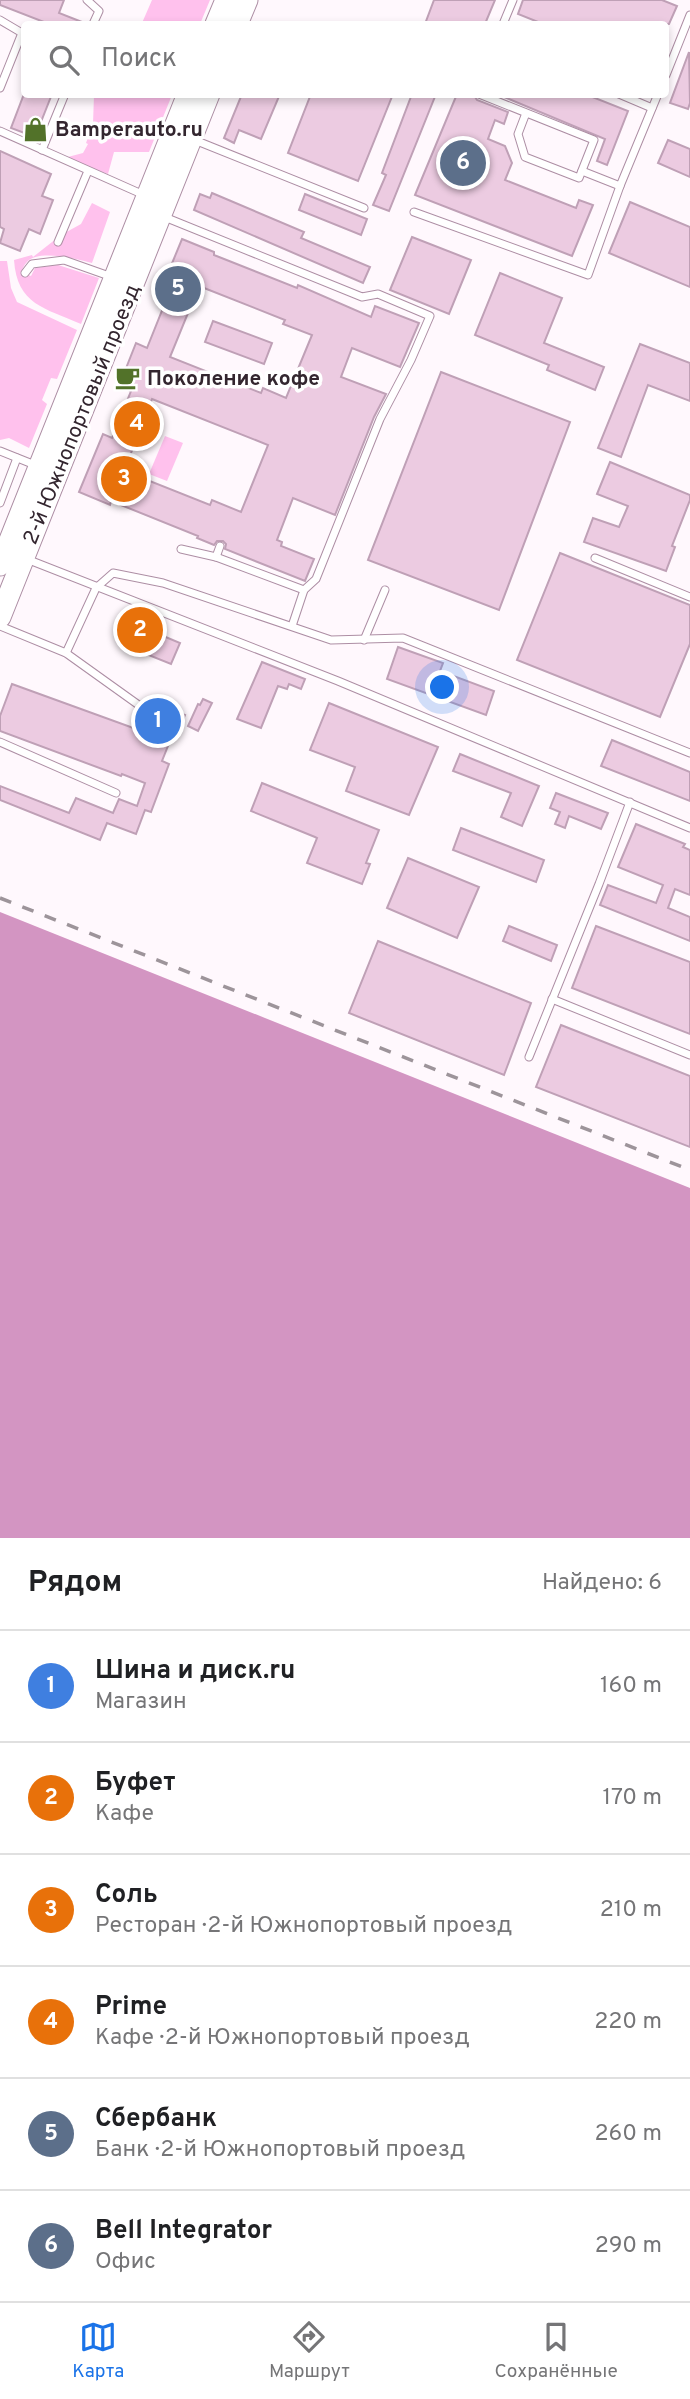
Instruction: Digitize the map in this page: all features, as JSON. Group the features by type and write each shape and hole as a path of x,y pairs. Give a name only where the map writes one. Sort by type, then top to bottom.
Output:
{"main road":[{"path":"217,21 226,0"},
{"path":"238,21 247,0"},
{"name":"2-й Южнопортовый проезд","path":"0,565 186,98"},
{"name":"2-й Южнопортовый проезд","path":"0,617 207,98"}],"lane":[{"path":"87,0 99,11 94,21"},
{"path":"504,21 513,0"},
{"path":"669,68 690,15"},
{"path":"0,20 21,32"},
{"path":"0,88 21,36"},
{"path":"42,150 63,98"},
{"path":"489,98 594,140 579,178 525,157 518,134 526,113"},
{"path":"628,98 652,108"},
{"path":"414,212 587,275 656,98"},
{"path":"0,131 148,196"},
{"path":"191,139 364,208"},
{"path":"58,242 88,171"},
{"path":"582,171 620,186"},
{"path":"161,215 362,297 378,294 430,316 411,360 380,419 316,579 304,590 292,626"},
{"path":"25,273 32,264 64,260 115,278"},
{"path":"0,452 39,467"},
{"path":"0,503 17,458"},
{"path":"216,557 220,546"},
{"path":"181,549 216,557 304,590"},
{"path":"24,558 338,681 690,828"},
{"path":"595,558 690,597"},
{"path":"66,653 96,588 113,573 163,583 331,640 403,638 690,753"},
{"path":"364,640 385,590"},
{"path":"0,625 66,653 147,711"},
{"path":"0,743 117,793"},
{"path":"529,1057 630,803"},
{"path":"552,999 690,1055"}],"shaded area":[{"path":"152,0 210,0 201,21 143,21"},
{"path":"94,98 171,98 149,152 114,152 108,174 64,158 83,153 93,124"},
{"path":"92,203 110,212 92,263 58,256 40,256 27,262 21,272 31,276 35,268 58,265 99,278 81,324 45,309 27,296 16,275 14,260 32,255 33,257 61,235 81,224"},
{"path":"0,261 7,261 11,288 17,302 77,330 57,379 51,378 42,400 47,404 29,448 9,438 0,440"},
{"path":"165,436 183,443 167,481 149,474"},
{"path":"0,912 690,1188 690,1538 0,1538"}],"building":[{"path":"0,0 64,0 59,13 79,21 41,21 0,5"},
{"path":"434,0 495,0 486,21 426,21"},
{"path":"523,0 662,0 677,6 669,24 669,21 536,21 518,14"},
{"path":"689,52 690,103 688,109 670,103"},
{"path":"22,98 50,98 35,137 11,128"},
{"path":"240,98 278,98 261,139 239,130 234,143 224,138"},
{"path":"309,98 391,98 358,181 288,153"},
{"path":"410,98 434,98 389,211 373,205 386,175 382,173"},
{"path":"455,98 476,98 508,112 504,124 495,120 488,139 505,146 512,163 505,180 576,208 579,200 593,205 572,256 415,195"},
{"path":"507,98 595,98 628,111 607,165 597,161 605,139"},
{"path":"668,140 690,149 690,177 658,163"},
{"path":"0,151 51,174 42,196 53,200 40,234 29,229 20,251 0,243 4,229 0,227"},
{"path":"212,193 304,232 301,238 370,267 363,283 194,210 200,194 210,198"},
{"path":"305,194 367,219 361,235 299,210"},
{"path":"630,202 690,227 690,287 609,253"},
{"path":"412,237 471,260 449,314 390,290"},
{"path":"182,239 214,252 214,255 297,288 298,285 371,317 375,306 419,323 400,367 352,348 341,377 386,394 374,417 335,515 293,498 277,540 282,542 281,546 314,559 305,581 225,549 226,544 223,541 217,541 214,545 111,501 110,505 79,492 103,434 112,438 131,391 119,386 136,343 147,348 165,303 157,300","holes":["199,286 285,320 283,324 312,335 286,398 263,388 261,393 170,357","152,399 268,445 241,512 212,500 210,505 137,476 139,471 126,466"]},
{"path":"500,273 562,298 544,343 604,367 595,390 547,370 549,365 475,335"},
{"path":"213,321 272,343 264,364 205,342"},
{"path":"640,344 690,363 690,401 648,385 621,457 598,448"},
{"path":"441,372 570,422 499,610 368,560"},
{"path":"610,462 690,495 666,571 584,542 593,518 619,527 628,506 597,494"},
{"path":"560,553 690,605 690,644 660,717 517,660"},
{"path":"130,622 180,643 171,664 121,644"},
{"path":"398,647 443,663 440,671 494,691 486,715 387,679"},
{"path":"262,662 305,679 301,689 289,684 287,689 278,686 261,728 237,719"},
{"path":"12,684 147,733 159,704 185,715 175,738 172,736 162,761 169,764 151,812 145,810 136,834 107,823 100,840 0,800 0,786 69,813 76,798 113,813 119,799 137,806 145,783 0,731 0,716"},
{"path":"203,699 212,703 198,731 188,726"},
{"path":"329,703 438,747 409,815 346,791 355,767 310,750"},
{"path":"612,740 690,772 690,801 601,766"},
{"path":"460,754 539,786 522,826 501,817 511,793 453,771"},
{"path":"262,783 379,830 366,863 370,864 362,884 307,863 317,838 251,811"},
{"path":"556,793 608,813 601,829 569,816 565,828 555,824 560,812 550,808"},
{"path":"636,824 685,844 683,847 690,850 690,895 675,889 668,908 690,917 690,941 600,905 608,885 656,903 663,885 618,867"},
{"path":"461,828 544,860 536,882 453,850"},
{"path":"408,858 479,887 457,938 387,908"},
{"path":"509,926 557,945 551,961 503,941"},
{"path":"596,926 690,962 690,1034 572,988"},
{"path":"378,941 531,1003 504,1075 349,1013"},
{"path":"561,1025 690,1076 690,1147 536,1087"}],"railway":[{"path":"0,898 690,1170"}],"place":[{"name":"Bamperauto.ru","path":"35,129"},
{"name":"Bell Integrator","path":"463,163"},
{"name":"Сбербанк","path":"178,289"},
{"name":"Поколение кофе","path":"127,378"},
{"name":"Prime","path":"137,424"},
{"name":"Соль","path":"124,479"},
{"name":"Буфет","path":"140,630"},
{"name":"Шина и диск.ru","path":"158,721"}]}
